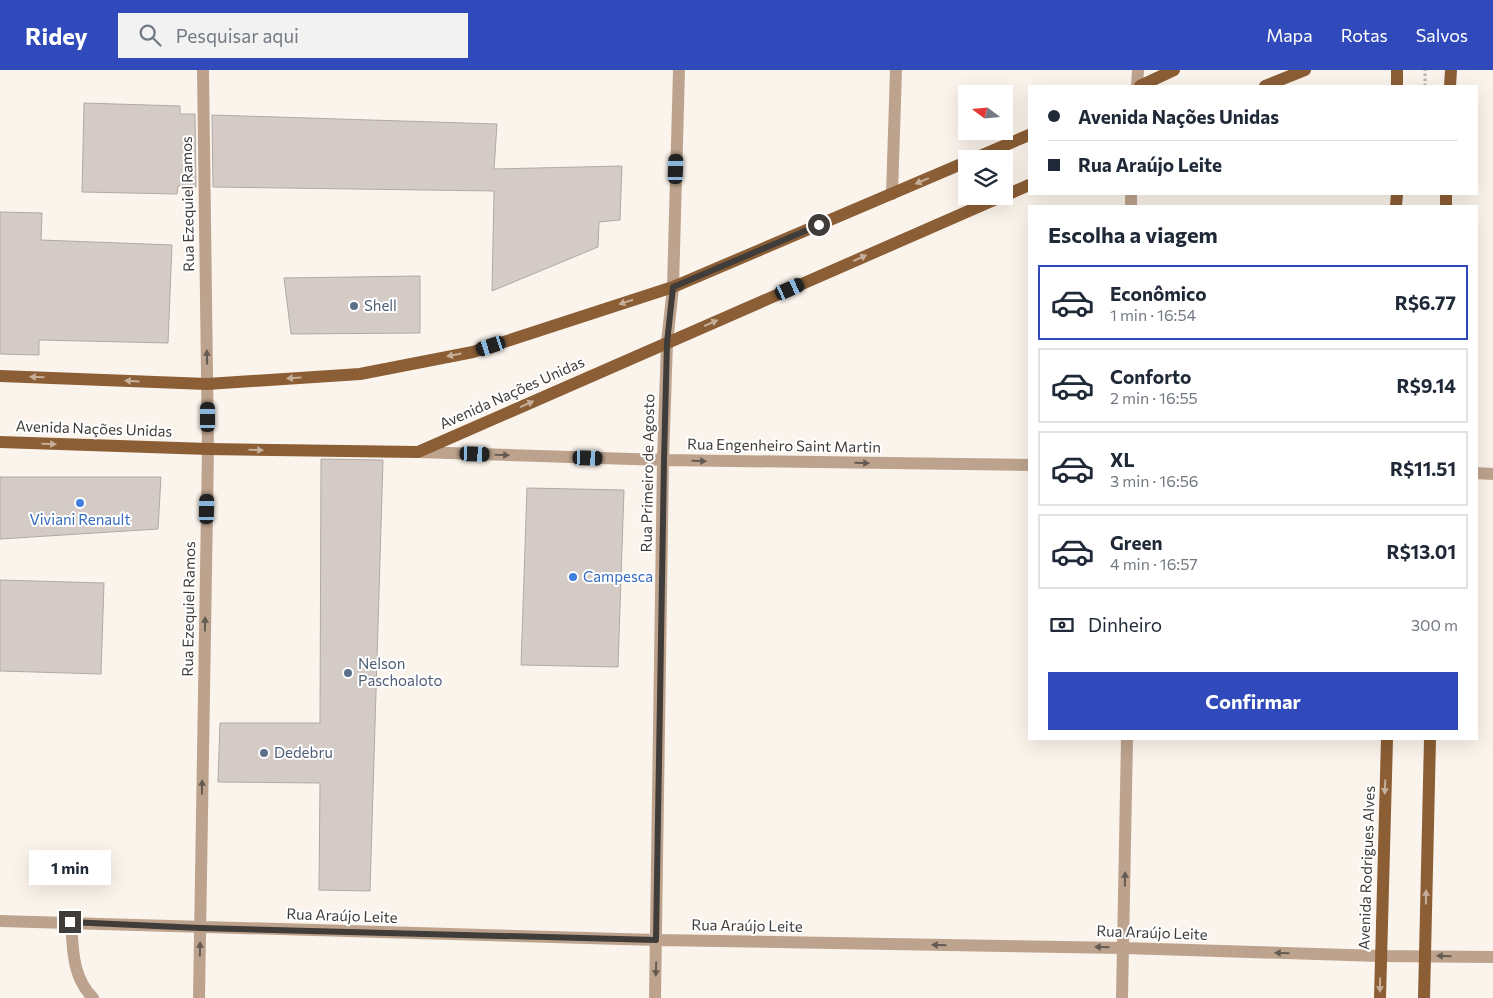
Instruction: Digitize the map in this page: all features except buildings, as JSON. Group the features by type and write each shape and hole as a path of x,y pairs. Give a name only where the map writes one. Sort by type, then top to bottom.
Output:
{"main road":[{"path":"1140,85 1174,70"},
{"path":"1268,85 1305,70"},
{"path":"1397,85 1398,70"},
{"path":"1450,70 1450,85"},
{"path":"993,150 1028,134"},
{"path":"0,376 207,384 360,374 473,352 673,287 958,165"},
{"name":"Avenida Nações Unidas","path":"1013,192 1028,185"},
{"name":"Avenida Nações Unidas","path":"0,442 208,449 418,452 982,205"},
{"name":"Avenida Rodrigues Alves","path":"1380,998 1387,740"},
{"path":"1424,998 1430,740"}],"street":[{"name":"Rua Ezequiel Ramos","path":"199,998 208,449 202,70"},
{"name":"Rua Primeiro de Agosto","path":"655,998 667,343 673,287 679,70"},
{"path":"892,194 896,70"},
{"path":"1138,70 1138,85"},
{"name":"Rua Engenheiro Saint Martin","path":"418,452 664,460 1028,465"},
{"path":"1478,474 1493,474"},
{"path":"1122,998 1128,740"},
{"name":"Rua Araújo Leite","path":"0,921 656,940 1124,948 1380,956 1493,957"},
{"path":"70,922 75,969 84,989 93,998"}],"path":[{"path":"1425,70 1425,85"}],"place":[{"name":"Shell","path":"354,306"},
{"name":"Viviani Renault","path":"80,503"},
{"name":"Campesca","path":"573,577"},
{"name":"Nelson Paschoaloto","path":"348,673"},
{"name":"Dedebru","path":"264,753"}],"route":[{"path":"70,922 200,928 656,940 667,343 673,287 819,225"}]}
